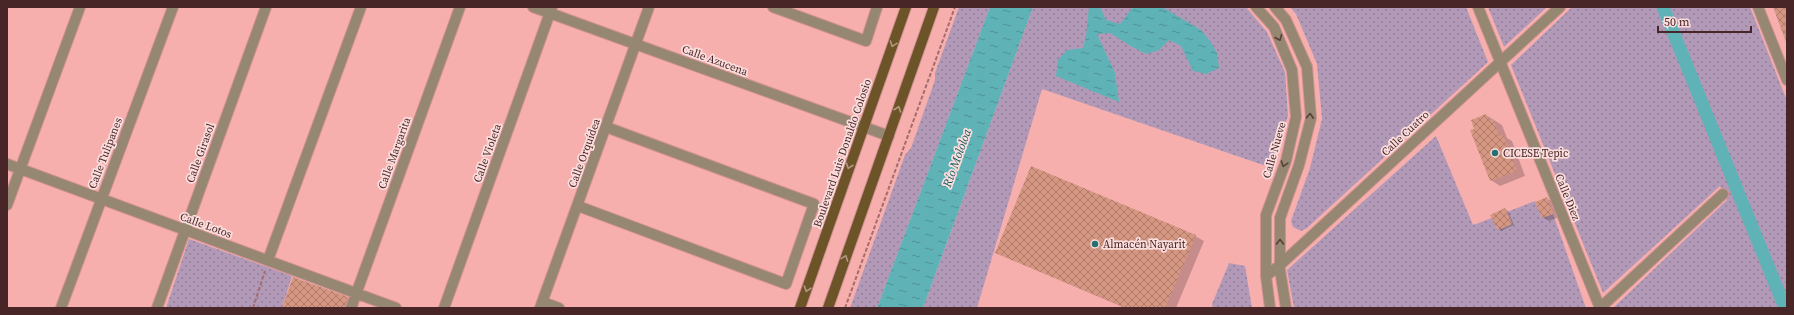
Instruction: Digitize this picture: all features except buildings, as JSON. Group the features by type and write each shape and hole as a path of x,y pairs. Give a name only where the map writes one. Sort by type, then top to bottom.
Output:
{"main road":[{"name":"Boulevard Luis Donaldo Colosio","path":"800,308 906,7"},
{"path":"828,308 934,7"}],"street":[{"path":"7,205 80,7"},
{"name":"Calle Tulipanes","path":"61,308 173,7"},
{"name":"Calle Girasol","path":"157,308 266,7"},
{"path":"268,260 361,7"},
{"name":"Calle Margarita","path":"350,308 460,7"},
{"name":"Calle Azucena","path":"533,7 551,10 636,45 889,136"},
{"name":"Calle Orquídea","path":"542,305 649,7"},
{"path":"773,7 866,41 877,7"},
{"path":"1275,7 1286,20 1307,67 1311,118 1300,165 1280,218 1280,270 1286,308"},
{"name":"Calle Diez","path":"1478,7 1600,308"},
{"name":"Calle Cuatro","path":"1266,276 1280,265 1560,7"},
{"path":"1758,7 1787,80"},
{"name":"Calle Nueve","path":"1259,8 1274,27 1292,70 1296,116 1286,161 1266,215 1266,276 1270,308"},
{"name":"Calle Violeta","path":"444,308 551,10"},
{"path":"578,206 786,284 814,204 606,128"},
{"name":"Calle Lotos","path":"7,164 396,308"},
{"path":"1600,308 1723,194"},
{"path":"542,305 559,308"}],"path":[{"path":"845,308 955,7"},
{"path":"254,308 268,260"}],"shaded area":[{"path":"959,7 990,7 877,308 850,308 905,155 911,148 935,80 935,73"},
{"path":"1033,7 1246,7 1267,32 1285,72 1288,116 1269,167 1042,89 977,308 923,308"},
{"path":"1290,7 1466,7 1488,62 1307,228 1301,231 1293,227 1291,221 1310,168 1322,119 1317,64 1296,14"},
{"path":"1488,7 1547,7 1504,47"},
{"path":"1572,7 1750,7 1787,101 1787,308 1613,308 1727,200 1720,186 1603,293 1511,65"},
{"path":"1436,136 1473,225 1492,218 1498,230 1512,224 1507,212 1535,201 1542,218 1553,214 1586,308 1294,308 1287,270"},
{"path":"189,239 292,276 282,308 166,308"},
{"path":"1229,263 1245,266 1252,308 1213,308 1212,304"}],"water":[{"name":"Río Mololoa","path":"990,7 1033,7 923,308 877,308"},
{"path":"1089,7 1100,7 1106,20 1120,24 1133,7 1162,7 1201,30 1217,53 1219,68 1206,74 1193,71 1181,46 1169,40 1159,50 1147,54 1110,33 1097,34 1115,73 1119,102 1056,76 1058,60 1067,50 1083,48 1086,36"}],"waterway":[{"path":"1663,7 1785,308"}],"place":[{"name":"CICESE Tepic","path":"1495,153"},
{"name":"Almacén Nayarit","path":"1095,244"}]}
